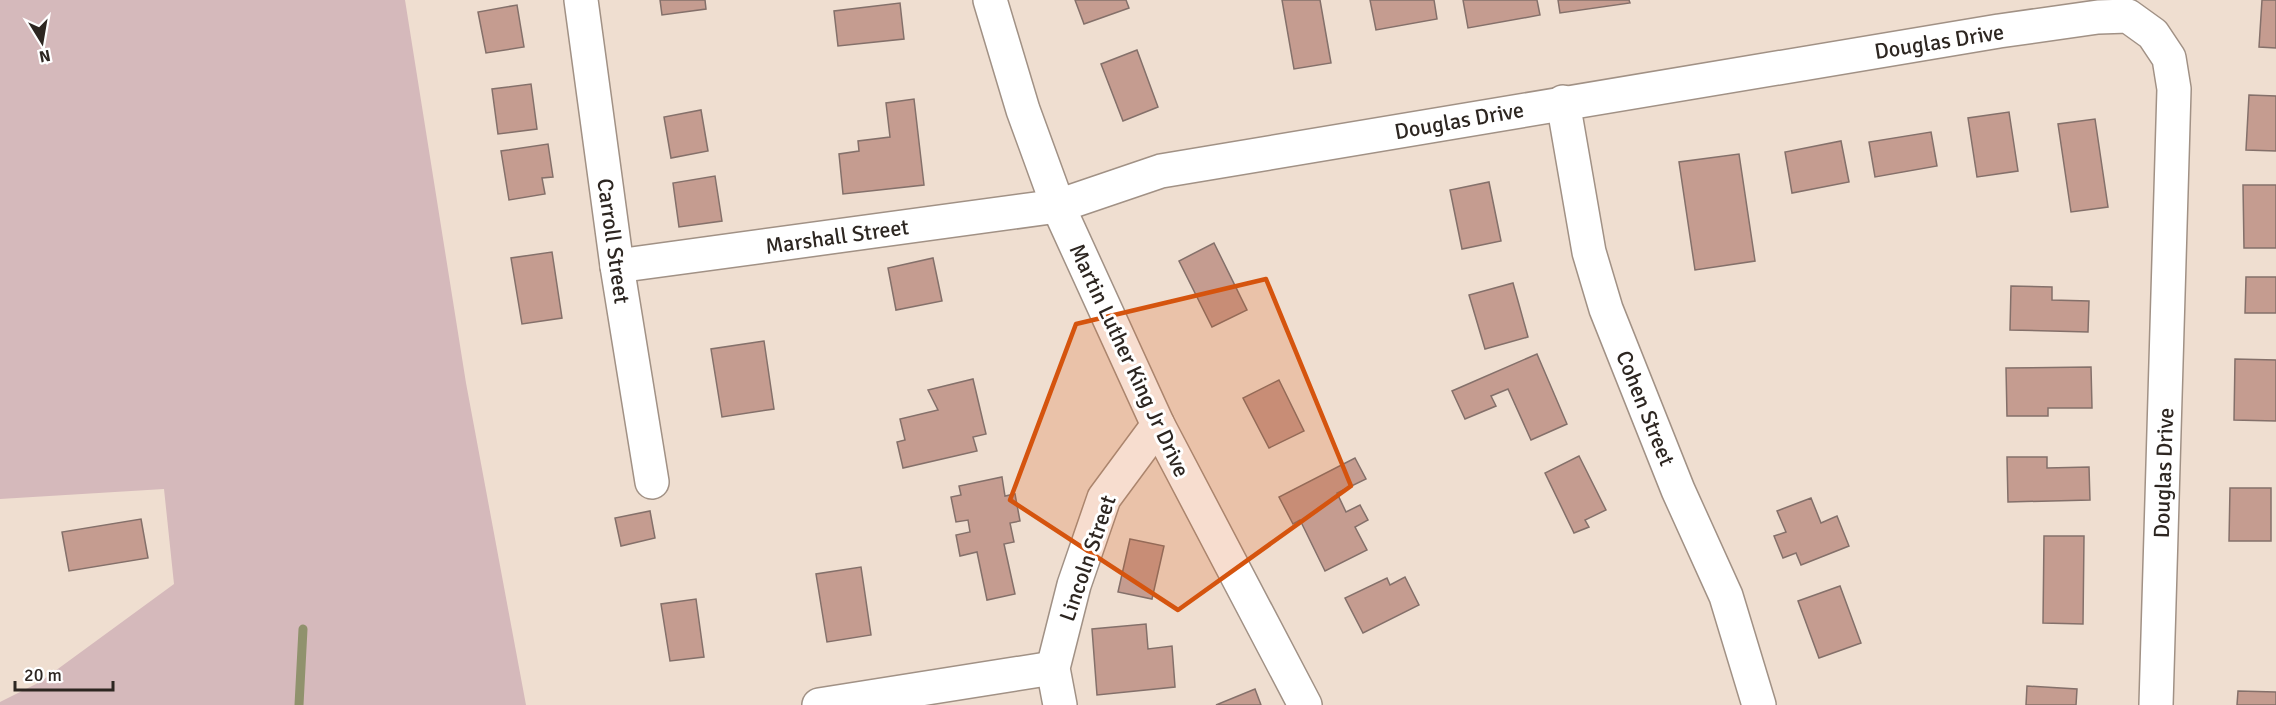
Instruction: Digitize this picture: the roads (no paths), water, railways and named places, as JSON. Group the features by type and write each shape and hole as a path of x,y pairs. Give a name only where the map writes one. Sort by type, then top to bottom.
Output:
{"street":[{"name":"Carroll Street","path":"581,0 617,266 652,482"},
{"name":"Martin Luther King Jr Drive","path":"990,0 996,29 1058,206 1158,425 1305,705"},
{"name":"Douglas Drive","path":"1058,206 1161,171 1563,102 2098,17 2128,16 2153,34 2169,58 2174,89 2156,705"},
{"name":"Cohen Street","path":"1563,102 1589,252 1606,309 1678,489 1726,596 1759,705"},
{"name":"Marshall Street","path":"617,266 1058,206"},
{"name":"Lincoln Street","path":"1060,705 1053,668 1074,585 1104,498 1158,425"},
{"path":"819,705 1053,668"}],"waterway":[{"path":"299,705 303,629"}]}
